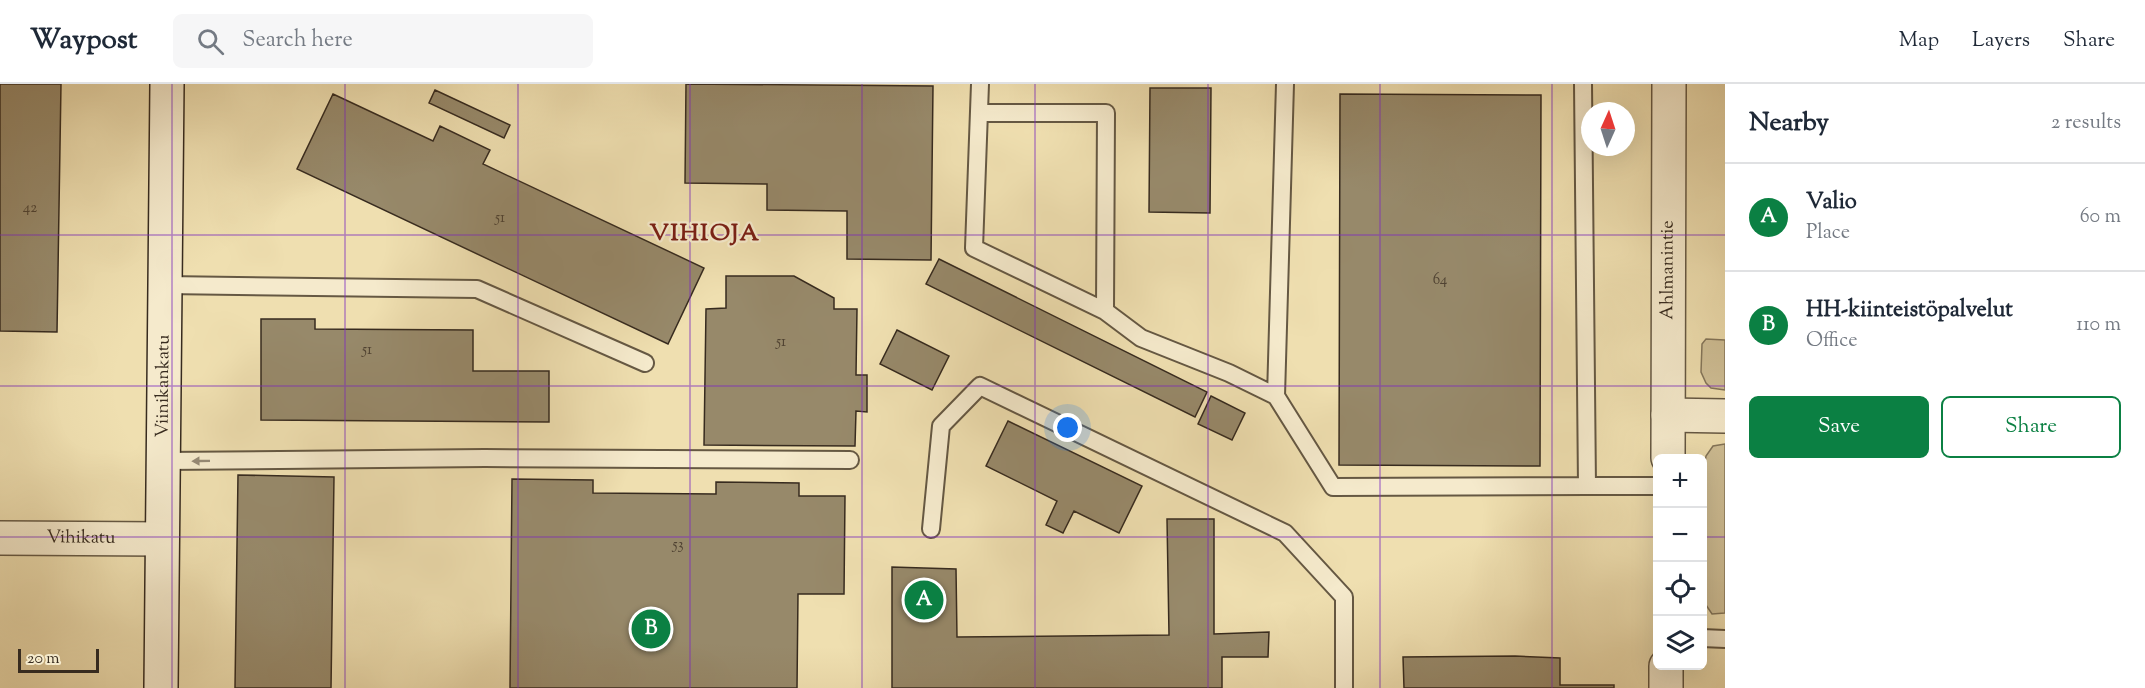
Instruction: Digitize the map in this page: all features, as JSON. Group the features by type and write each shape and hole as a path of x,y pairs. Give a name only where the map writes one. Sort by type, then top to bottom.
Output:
{"street":[{"name":"Viinikankatu","path":"162,688 167,84"},
{"name":"Ahlmanintie","path":"1668,454 1669,84"},
{"path":"1668,415 1725,416"},
{"name":"Vihikatu","path":"0,538 162,539"},
{"path":"1666,670 1666,688"}],"lane":[{"path":"980,84 974,248 1106,311 1141,338 1229,373 1275,396 1333,486 1653,486"},
{"path":"1275,396 1285,84"},
{"path":"1583,84 1587,486"},
{"path":"978,112 1106,113 1106,311"},
{"path":"165,285 477,289 645,363"},
{"path":"931,529 941,426 980,386 1285,534 1344,597 1344,688"},
{"path":"164,461 850,460"},
{"path":"1707,639 1725,639"}],"shaded area":[{"path":"1706,339 1725,340 1725,390 1711,388 1701,372 1702,344"},
{"path":"1725,444 1725,613 1712,614 1707,606 1707,455 1713,446"}],"building":[{"path":"0,84 61,84 57,332 0,331"},
{"path":"686,84 933,86 931,260 847,259 847,211 767,210 767,184 685,183"},
{"path":"1150,88 1211,88 1210,213 1149,212"},
{"path":"435,90 510,125 504,138 429,103"},
{"path":"333,94 433,141 440,126 490,150 483,164 704,268 668,344 297,169"},
{"path":"1340,94 1541,95 1540,466 1339,465"},
{"path":"939,259 1207,392 1195,417 926,284"},
{"path":"726,276 794,276 834,298 834,309 857,309 856,375 867,375 867,412 856,411 855,446 704,445 706,309 726,308"},
{"path":"261,319 315,319 315,329 473,330 473,371 549,371 549,422 261,420"},
{"path":"897,330 949,356 932,390 880,364"},
{"path":"1211,396 1245,413 1232,440 1198,424"},
{"path":"1008,421 1142,486 1119,533 1074,511 1063,533 1046,525 1057,501 986,466"},
{"path":"238,475 334,477 331,688 235,688"},
{"path":"512,479 593,480 593,493 716,494 716,482 799,483 799,496 845,496 844,594 798,594 797,688 510,688"},
{"path":"1167,519 1214,519 1214,634 1269,632 1268,657 1222,657 1222,688 892,688 892,567 956,569 957,637 1169,635"},
{"path":"1403,657 1560,658 1560,685 1614,685 1614,688 1404,688"}],"place":[{"name":"Valio","path":"924,600"},
{"name":"HH-kiinteistöpalvelut","path":"651,629"}],"district":[{"name":"VIHIOJA","path":"705,234"}]}
